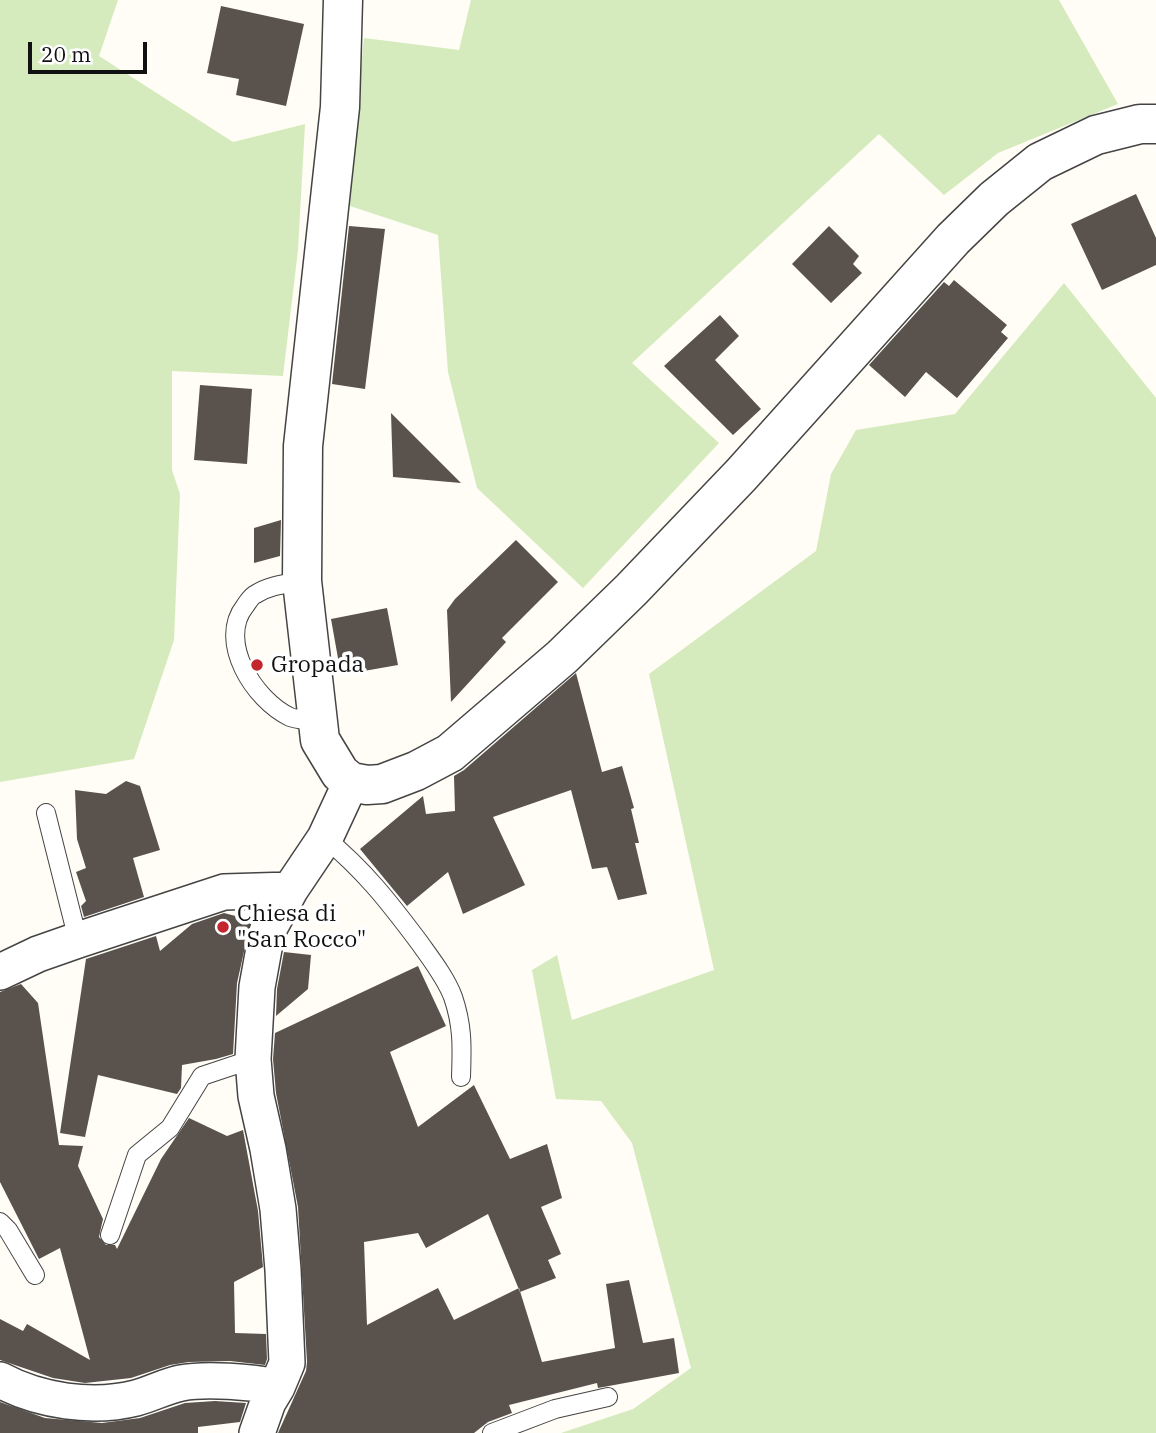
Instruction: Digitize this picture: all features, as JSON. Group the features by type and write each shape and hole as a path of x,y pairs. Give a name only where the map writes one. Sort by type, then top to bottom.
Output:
{"street":[{"path":"343,0 340,107 303,446 302,581 320,740 331,762 351,782 382,784 416,771 450,753 562,657 631,590 741,475 953,239 994,199 1040,162 1096,135 1140,124 1156,124"},
{"path":"257,1433 268,1402 287,1363 278,1209 256,1096 253,1059 257,987 268,932 290,890 325,838 351,782"},
{"path":"0,972 38,954 224,892 290,890"},
{"path":"0,1380 13,1387 66,1401 101,1403 134,1398 182,1383 252,1382 277,1387"}],"lane":[{"path":"302,581 275,586 253,595 237,616 235,639 241,665 261,695 291,717 317,722"},
{"path":"46,813 78,940"},
{"path":"325,838 355,863 432,960 452,996 463,1039 461,1077"},
{"path":"110,1235 137,1155 170,1128 202,1076 253,1059"},
{"path":"0,1222 8,1230 34,1275"},
{"path":"492,1433 555,1409 608,1398"}],"green space":[{"path":"0,0 118,0 99,56 233,142 305,124 298,250 283,376 172,371 172,470 180,494 174,640 134,759 0,782"},
{"path":"471,0 1059,0 1118,104 998,153 944,195 879,134 632,363 719,443 583,588 477,488 448,372 438,235 347,205 364,38 459,50"},
{"path":"1064,283 1156,398 1156,1433 561,1433 633,1409 691,1368 632,1143 601,1101 556,1099 532,970 557,955 572,1020 714,970 649,674 816,551 831,474 856,430 955,414"}],"building":[{"path":"221,6 304,24 286,106 236,95 239,79 207,73"},
{"path":"1136,194 1156,238 1156,265 1102,290 1071,224"},
{"path":"349,226 385,229 365,389 332,384"},
{"path":"829,226 859,256 853,264 862,273 831,303 792,264"},
{"path":"954,280 1007,325 1001,332 1008,338 957,398 926,372 905,397 869,365 944,282 949,286"},
{"path":"720,315 739,336 715,360 761,409 733,435 664,366"},
{"path":"200,385 252,389 247,464 194,460"},
{"path":"391,413 461,483 393,477"},
{"path":"281,520 280,556 254,563 254,528"},
{"path":"516,540 558,582 502,638 506,642 451,702 447,610"},
{"path":"387,608 398,665 341,675 331,619"},
{"path":"576,673 602,772 622,766 634,808 631,809 639,843 635,843 647,894 618,900 607,867 592,869 571,790 493,817 525,885 463,914 448,872 407,906 360,849 423,796 426,814 455,811 454,776"},
{"path":"126,781 140,786 160,850 133,858 144,897 84,917 81,906 86,901 76,872 86,868 77,839 75,790 106,794"},
{"path":"224,913 251,920 237,983 233,1054 182,1065 181,1088 177,1094 98,1075 85,1137 60,1133 86,959 156,936 160,951 192,924"},
{"path":"284,952 311,955 308,989 276,1016 277,989"},
{"path":"418,966 446,1026 390,1052 418,1127 474,1085 510,1159 547,1144 562,1198 541,1207 561,1254 548,1260 556,1278 520,1292 542,1362 615,1348 606,1284 629,1280 643,1343 674,1338 679,1373 598,1388 597,1383 509,1405 512,1413 488,1422 474,1433 278,1433 306,1371 307,1362 298,1207 276,1093 273,1059 275,1033","holes":["488,1214 518,1288 454,1320 438,1288 367,1325 364,1242 418,1233 426,1248"]},
{"path":"21,984 38,1003 59,1145 83,1146 78,1166 103,1219 99,1237 106,1245 115,1245 117,1249 161,1159 189,1118 227,1136 243,1130 258,1211 263,1267 234,1282 235,1333 266,1334 265,1365 230,1361 189,1362 170,1365 131,1378 85,1383 53,1378 0,1360 0,1319 23,1331 27,1324 90,1360 60,1248 39,1259 0,1182 0,992"},
{"path":"0,1402 45,1418 102,1423 140,1418 185,1403 246,1403 240,1422 198,1427 198,1433 0,1433"}],"place":[{"name":"Gropada","path":"257,665"},
{"name":"Chiesa di \"San Rocco\"","path":"223,927"}]}
